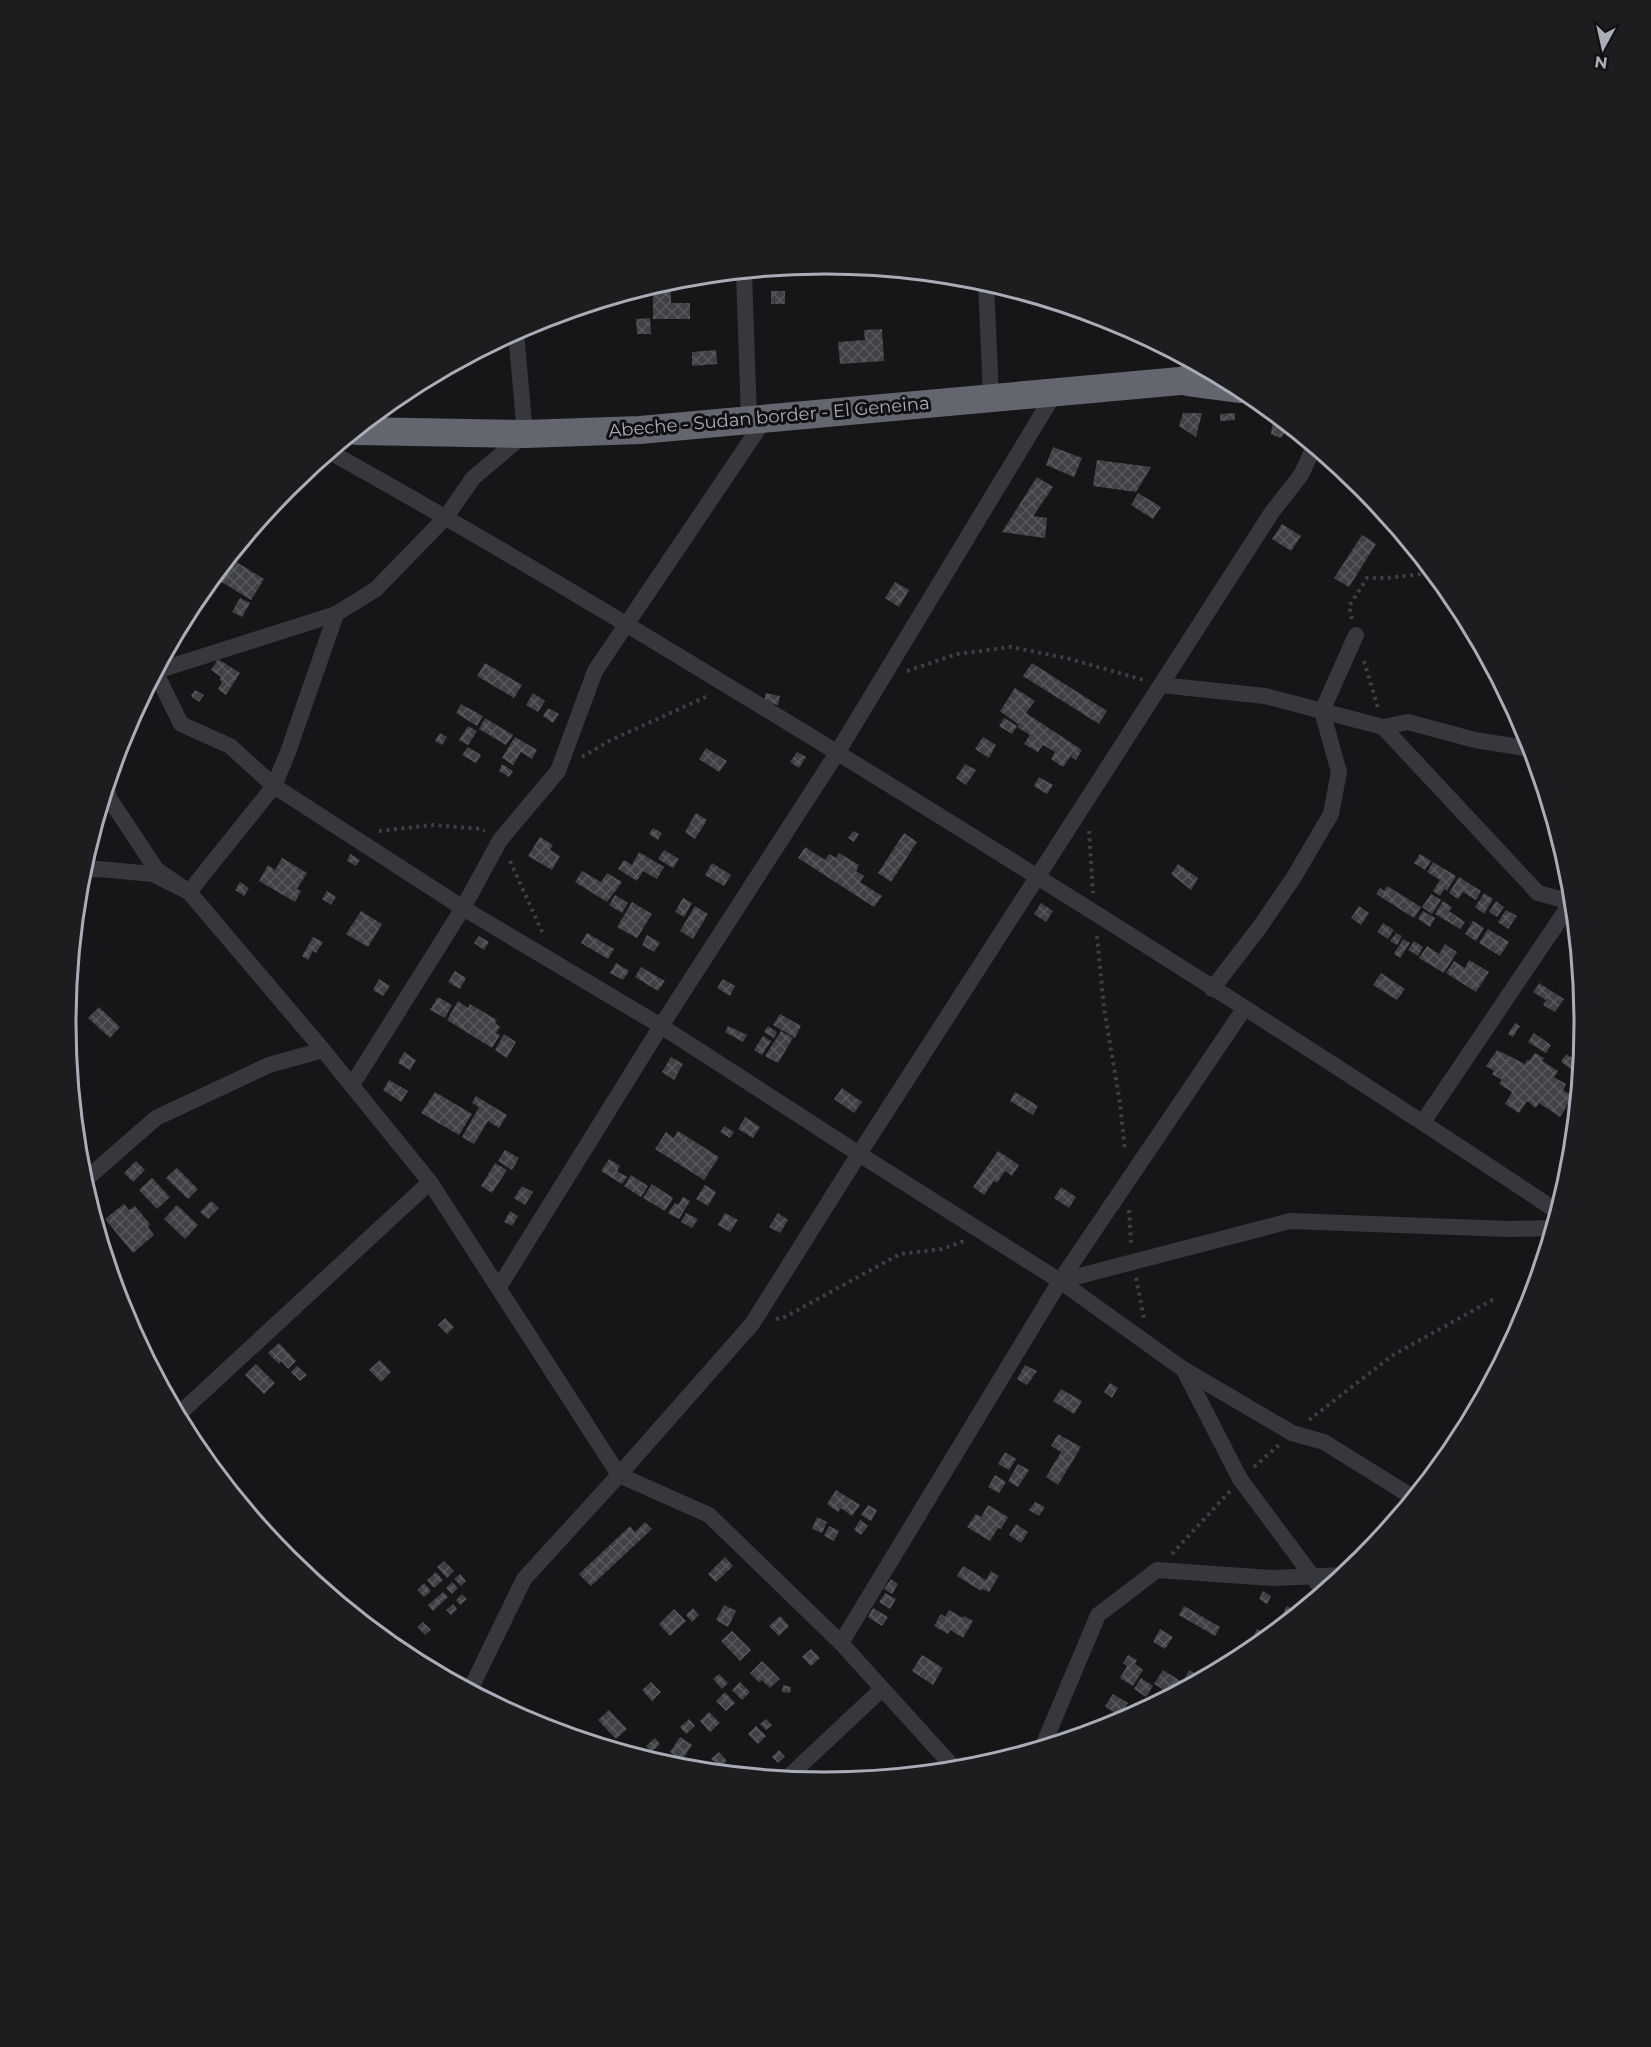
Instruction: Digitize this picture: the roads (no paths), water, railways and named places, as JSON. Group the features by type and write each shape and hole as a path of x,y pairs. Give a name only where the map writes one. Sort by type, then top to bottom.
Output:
{"highway":[{"name":"Abeche - Sudan border - El Geneina","path":"367,431 525,434 640,430 1180,381 1201,376"},
{"name":"Abeche - Sudan border - El Geneina","path":"1180,381 1218,386"}],"street":[{"path":"352,1085 463,908 501,840 558,771 595,670 757,419 745,279"},
{"path":"986,292 991,397"},
{"path":"167,669 336,614 376,589 446,517 473,478 525,434 517,342"},
{"path":"499,1287 660,1026 837,753 1056,391"},
{"path":"473,1684 524,1579 752,1324 858,1154 1272,512 1300,475 1311,453"},
{"path":"337,456 627,623 1038,876 1423,1122 1551,1207"},
{"path":"189,892 274,786 336,614"},
{"path":"1212,989 1271,911 1331,814 1339,772 1322,711 1356,635"},
{"path":"160,681 181,724 230,746 274,786 463,908 660,1026 1060,1281 1183,1370 1292,1433 1324,1442 1408,1494"},
{"path":"1161,685 1265,696 1383,727 1408,722 1476,740 1521,747"},
{"path":"1383,727 1538,893 1564,899"},
{"path":"111,801 156,869 189,892 323,1050 430,1182 619,1475 709,1515 841,1643 949,1762"},
{"path":"93,869 153,874 189,892"},
{"path":"1423,1122 1565,911"},
{"path":"841,1643 1060,1281 1244,1009"},
{"path":"92,1174 156,1118 269,1065 323,1050"},
{"path":"184,1409 430,1182"},
{"path":"1060,1281 1290,1221 1509,1229 1546,1228"},
{"path":"1183,1370 1240,1479 1319,1587"},
{"path":"1046,1739 1098,1616 1157,1570 1273,1578 1331,1576"},
{"path":"794,1771 882,1689"}]}
